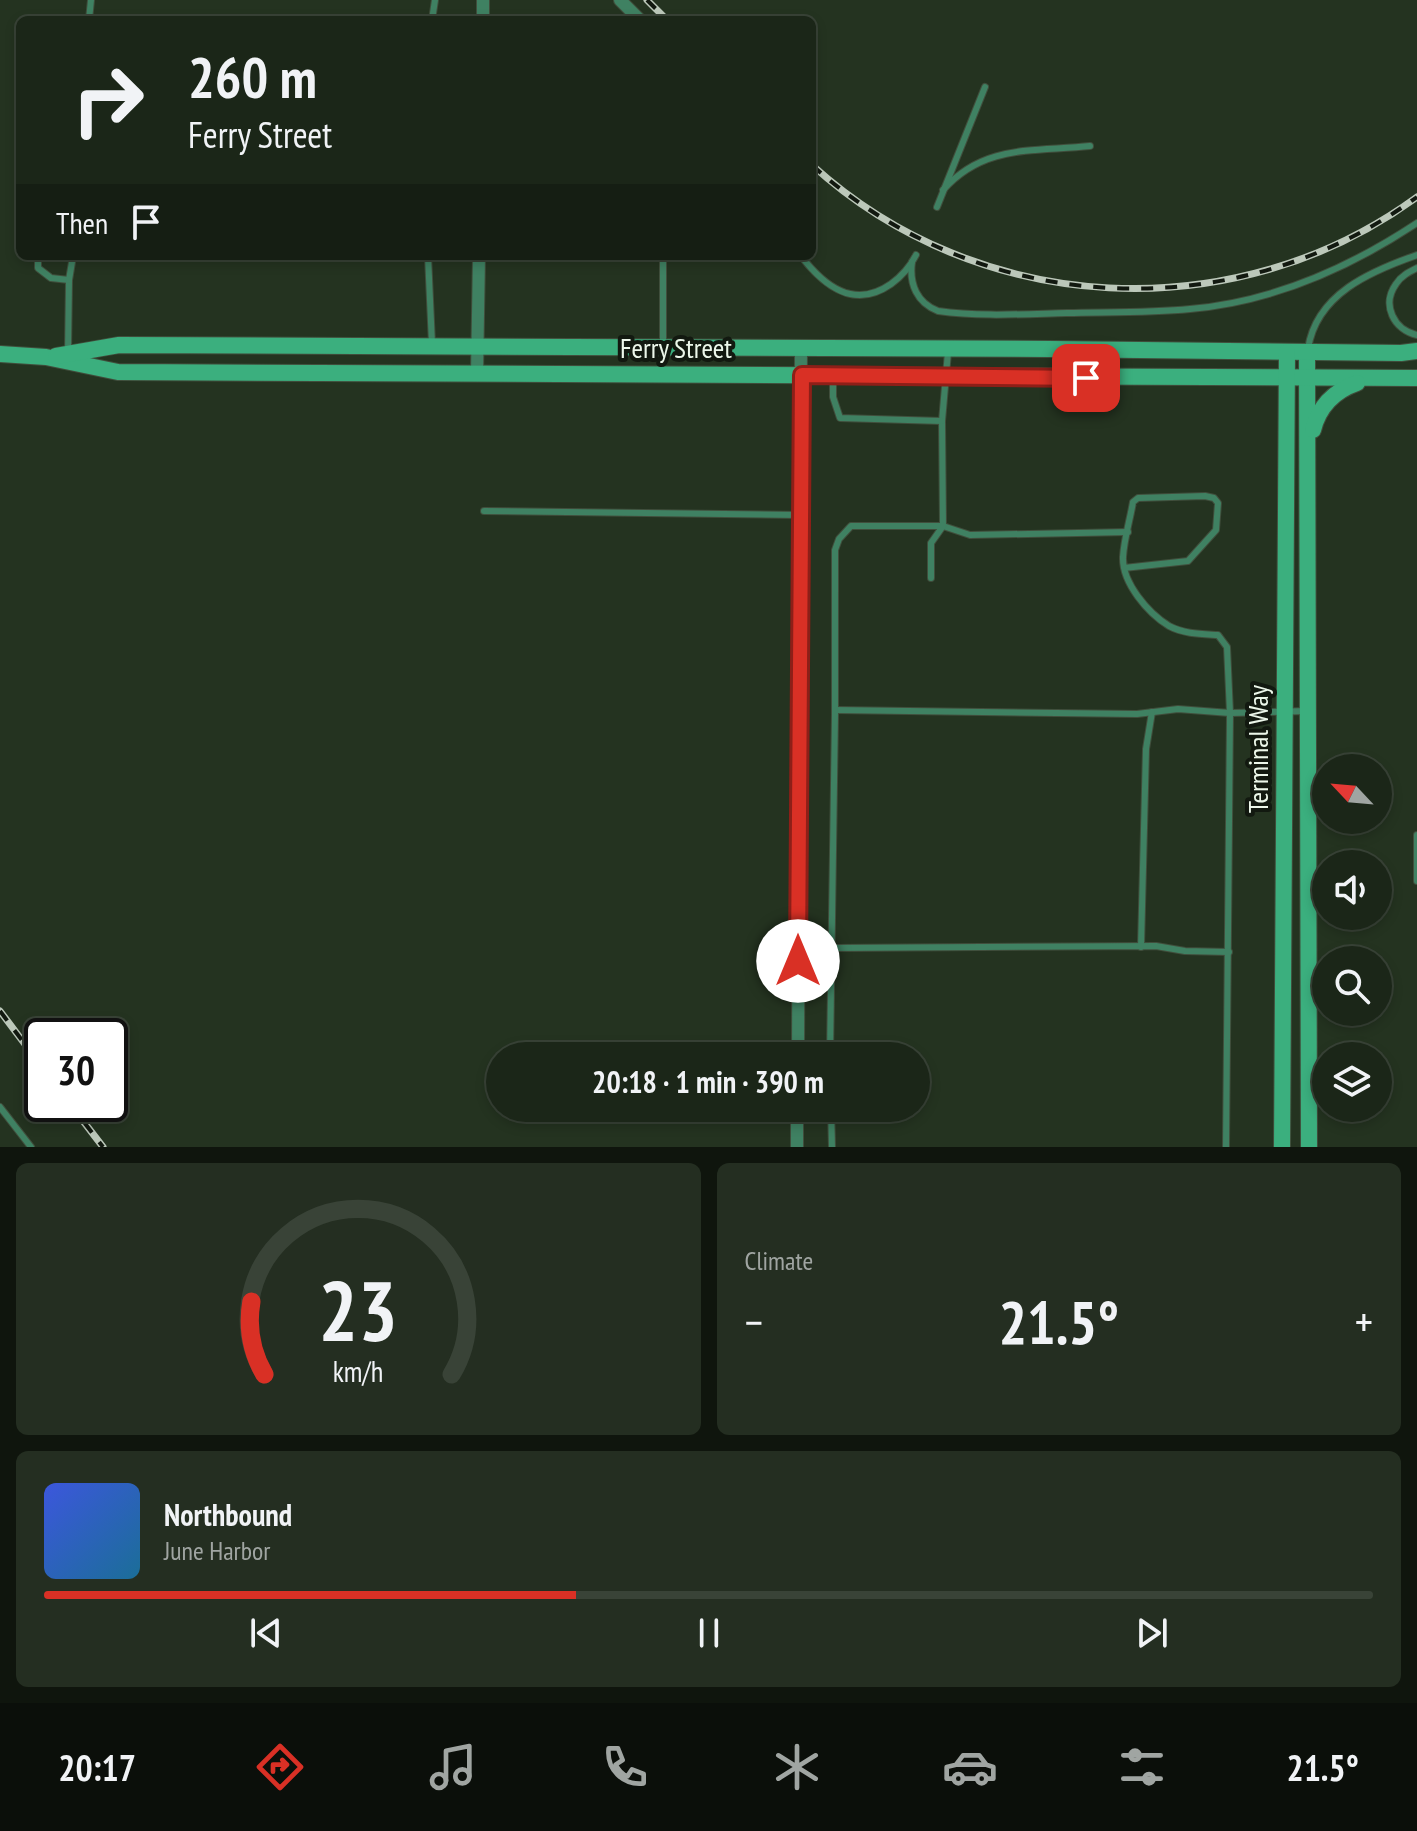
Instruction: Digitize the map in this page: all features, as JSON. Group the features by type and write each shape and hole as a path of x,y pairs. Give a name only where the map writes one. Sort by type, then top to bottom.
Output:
{"main road":[{"name":"Ferry Street","path":"46,357 119,345 1417,351"},
{"name":"Terminal Way","path":"1282,1147 1287,352"},
{"name":"Terminal Way","path":"1307,352 1309,1147"},
{"name":"Ferry Street","path":"0,354 46,357 118,372 1307,379"},
{"path":"1307,379 1417,378"},
{"path":"1308,451 1317,416 1330,398 1347,386 1369,379"}],"street":[{"path":"620,0 636,16"},
{"path":"477,373 479,260"},
{"path":"798,1042 801,348"},
{"path":"797,1122 797,1147"}],"lane":[{"path":"937,207 985,87"},
{"path":"943,190 969,166 989,157 1090,146"},
{"path":"805,260 824,282 858,296 888,286 914,259 912,280 918,296 938,311 1046,313 1192,309 1274,292 1325,274 1368,254 1417,223"},
{"path":"1307,352 1312,333 1339,294 1364,276 1417,255"},
{"path":"38,260 38,268 51,278 69,280"},
{"path":"68,353 72,260"},
{"path":"428,260 432,346"},
{"path":"663,260 663,347"},
{"path":"1417,268 1403,276 1389,299 1390,311 1399,327 1417,335"},
{"path":"931,578 931,543 943,526 942,421 948,348"},
{"path":"833,375 833,397 840,418 942,421"},
{"path":"1124,568 1188,561 1216,530 1218,503 1205,496 1138,498 1133,502 1123,558 1124,568 1127,580 1146,605 1169,626 1192,634 1218,635 1227,647 1230,713 1226,1147"},
{"path":"484,511 801,515"},
{"path":"830,1042 834,572 839,539 851,526 943,526 970,535 1128,532"},
{"path":"835,710 1152,712 1178,709 1230,713 1309,710"},
{"path":"1141,947 1146,749 1152,712"},
{"path":"1417,835 1417,881"},
{"path":"831,948 1141,947 1229,952"},
{"path":"0,1107 31,1147"},
{"path":"831,1122 832,1147"}],"railway":[{"path":"647,0 663,16"},
{"path":"816,168 878,215 951,253 1029,277 1109,288 1190,285 1269,269 1346,240 1417,197"},
{"path":"0,1011 24,1043"},
{"path":"84,1122 103,1147"}],"route":[{"path":"798,961 802,375 1086,378"}]}
